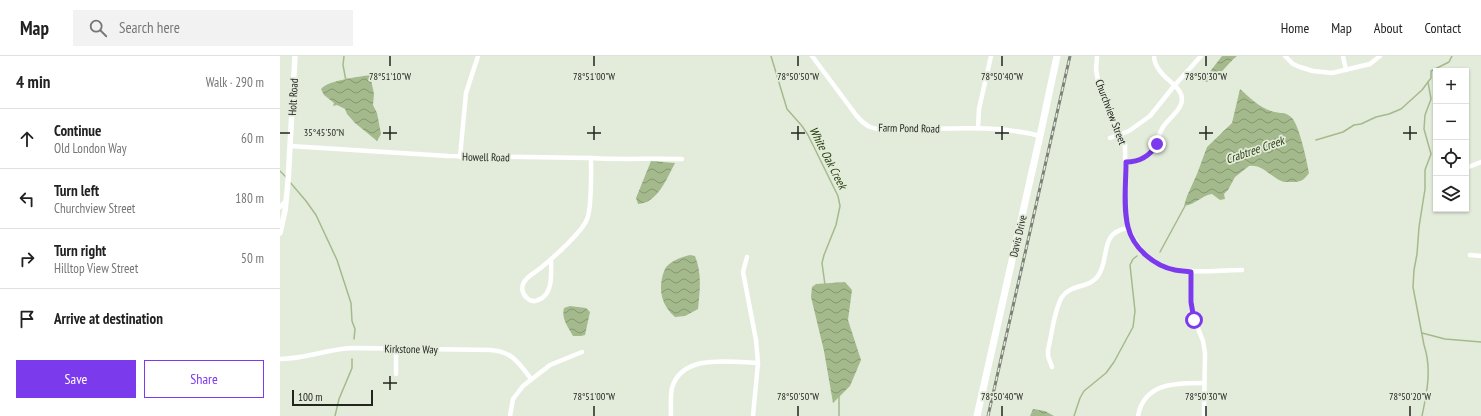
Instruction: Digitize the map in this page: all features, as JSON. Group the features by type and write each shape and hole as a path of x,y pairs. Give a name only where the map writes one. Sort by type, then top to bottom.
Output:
{"main road":[{"name":"Davis Drive","path":"977,416 1057,56"}],"street":[{"name":"Holt Road","path":"280,229 286,201 288,182 295,56"},
{"path":"460,157 466,93 478,56"},
{"name":"Farm Pond Road","path":"812,56 856,115 862,122 871,127 893,130 978,128 1009,130 1040,136"},
{"path":"978,128 979,110 992,56"},
{"name":"Churchview Street","path":"1097,56 1096,70 1099,86 1125,145 1126,211 1128,228 1138,247 1150,259 1175,270 1191,272 1242,270"},
{"path":"1126,162 1134,162 1142,159 1154,150 1162,128 1180,105 1182,99 1180,92 1157,68 1154,56"},
{"path":"1110,138 1137,126 1150,116 1201,56"},
{"path":"1285,56 1293,64 1313,71 1332,72 1370,64 1380,56"},
{"path":"1343,56 1346,70"},
{"name":"Howell Road","path":"290,146 460,157 591,158 613,160 644,158 682,159"},
{"path":"551,259 551,277 544,297 536,301 526,298 522,289 524,282 551,259 581,230 588,218 591,158"},
{"path":"1469,167 1481,162"},
{"path":"280,207 286,201"},
{"path":"1052,367 1048,356 1048,350 1058,306 1062,298 1070,290 1097,278 1101,270 1111,236 1119,230 1128,228"},
{"path":"1470,255 1481,256"},
{"path":"747,257 743,272 756,340 758,363 753,416"},
{"path":"1191,272 1192,313 1203,341 1205,353 1204,416"},
{"name":"Kirkstone Way","path":"280,359 298,358 346,348 497,350 514,358 531,379"},
{"path":"396,348 396,374"},
{"path":"510,416 515,395 531,379 556,362 582,352"},
{"path":"671,416 671,396 673,387 677,378 687,368 706,362 758,363"},
{"path":"1138,416 1143,402 1149,394 1157,389 1169,384 1204,383"}],"water":[{"path":"1222,56 1237,56 1218,75 1206,82 1204,80 1205,78"},
{"path":"370,75 374,94 373,105 377,113 381,134 377,141 355,123 347,114 345,109 337,105 333,106 334,103 324,95 321,89 330,83 337,81"},
{"path":"1240,89 1262,107 1274,112 1289,115 1291,117 1300,134 1309,173 1300,181 1284,182 1259,167 1249,166 1235,177 1224,194 1225,199 1220,200 1212,194 1184,206 1207,147 1232,123"},
{"path":"651,161 675,163 661,189 656,195 645,203 638,204 636,198"},
{"path":"690,255 695,256 700,275 698,309 685,316 675,317 667,308 662,298 661,286 663,274 666,267 672,262"},
{"path":"845,282 852,290 848,320 861,360 850,386 833,403 824,351 811,297 812,287 816,284"},
{"path":"570,306 586,308 590,312 585,335 573,336 567,326 563,312 564,308"},
{"path":"1033,409 1045,411 1054,416 1030,416"}],"waterway":[{"path":"344,56 343,65 346,81"},
{"name":"White Oak Creek","path":"771,56 787,109 808,135 838,196 840,206 836,225 822,263 825,285"},
{"name":"Crabtree Creek","path":"1316,140 1343,132 1354,125 1361,124 1376,117 1401,109 1422,90 1431,78 1431,71 1449,62 1452,56"},
{"path":"1422,416 1427,389 1428,363 1413,287 1419,227 1425,189 1425,170 1431,154 1424,129 1425,115 1431,99 1428,82"},
{"path":"280,171 287,178"},
{"path":"289,181 316,215 337,260 351,303 352,321 355,329 354,339"},
{"name":"Crabtree Creek","path":"1160,252 1185,206"},
{"name":"Crabtree Creek","path":"1074,416 1084,391 1106,373 1114,362 1133,327 1135,311 1130,265 1133,259 1137,256"},
{"path":"1422,333 1445,339 1481,342"},
{"path":"335,416 339,399 352,368 352,359"},
{"name":"White Oak Creek","path":"839,396 839,416"}],"railway":[{"path":"988,416 1070,56"}],"route":[{"path":"1157,144 1154,150 1142,159 1134,162 1126,162 1126,218 1128,228 1138,247 1150,259 1175,270 1191,272 1191,302 1194,320"}]}
